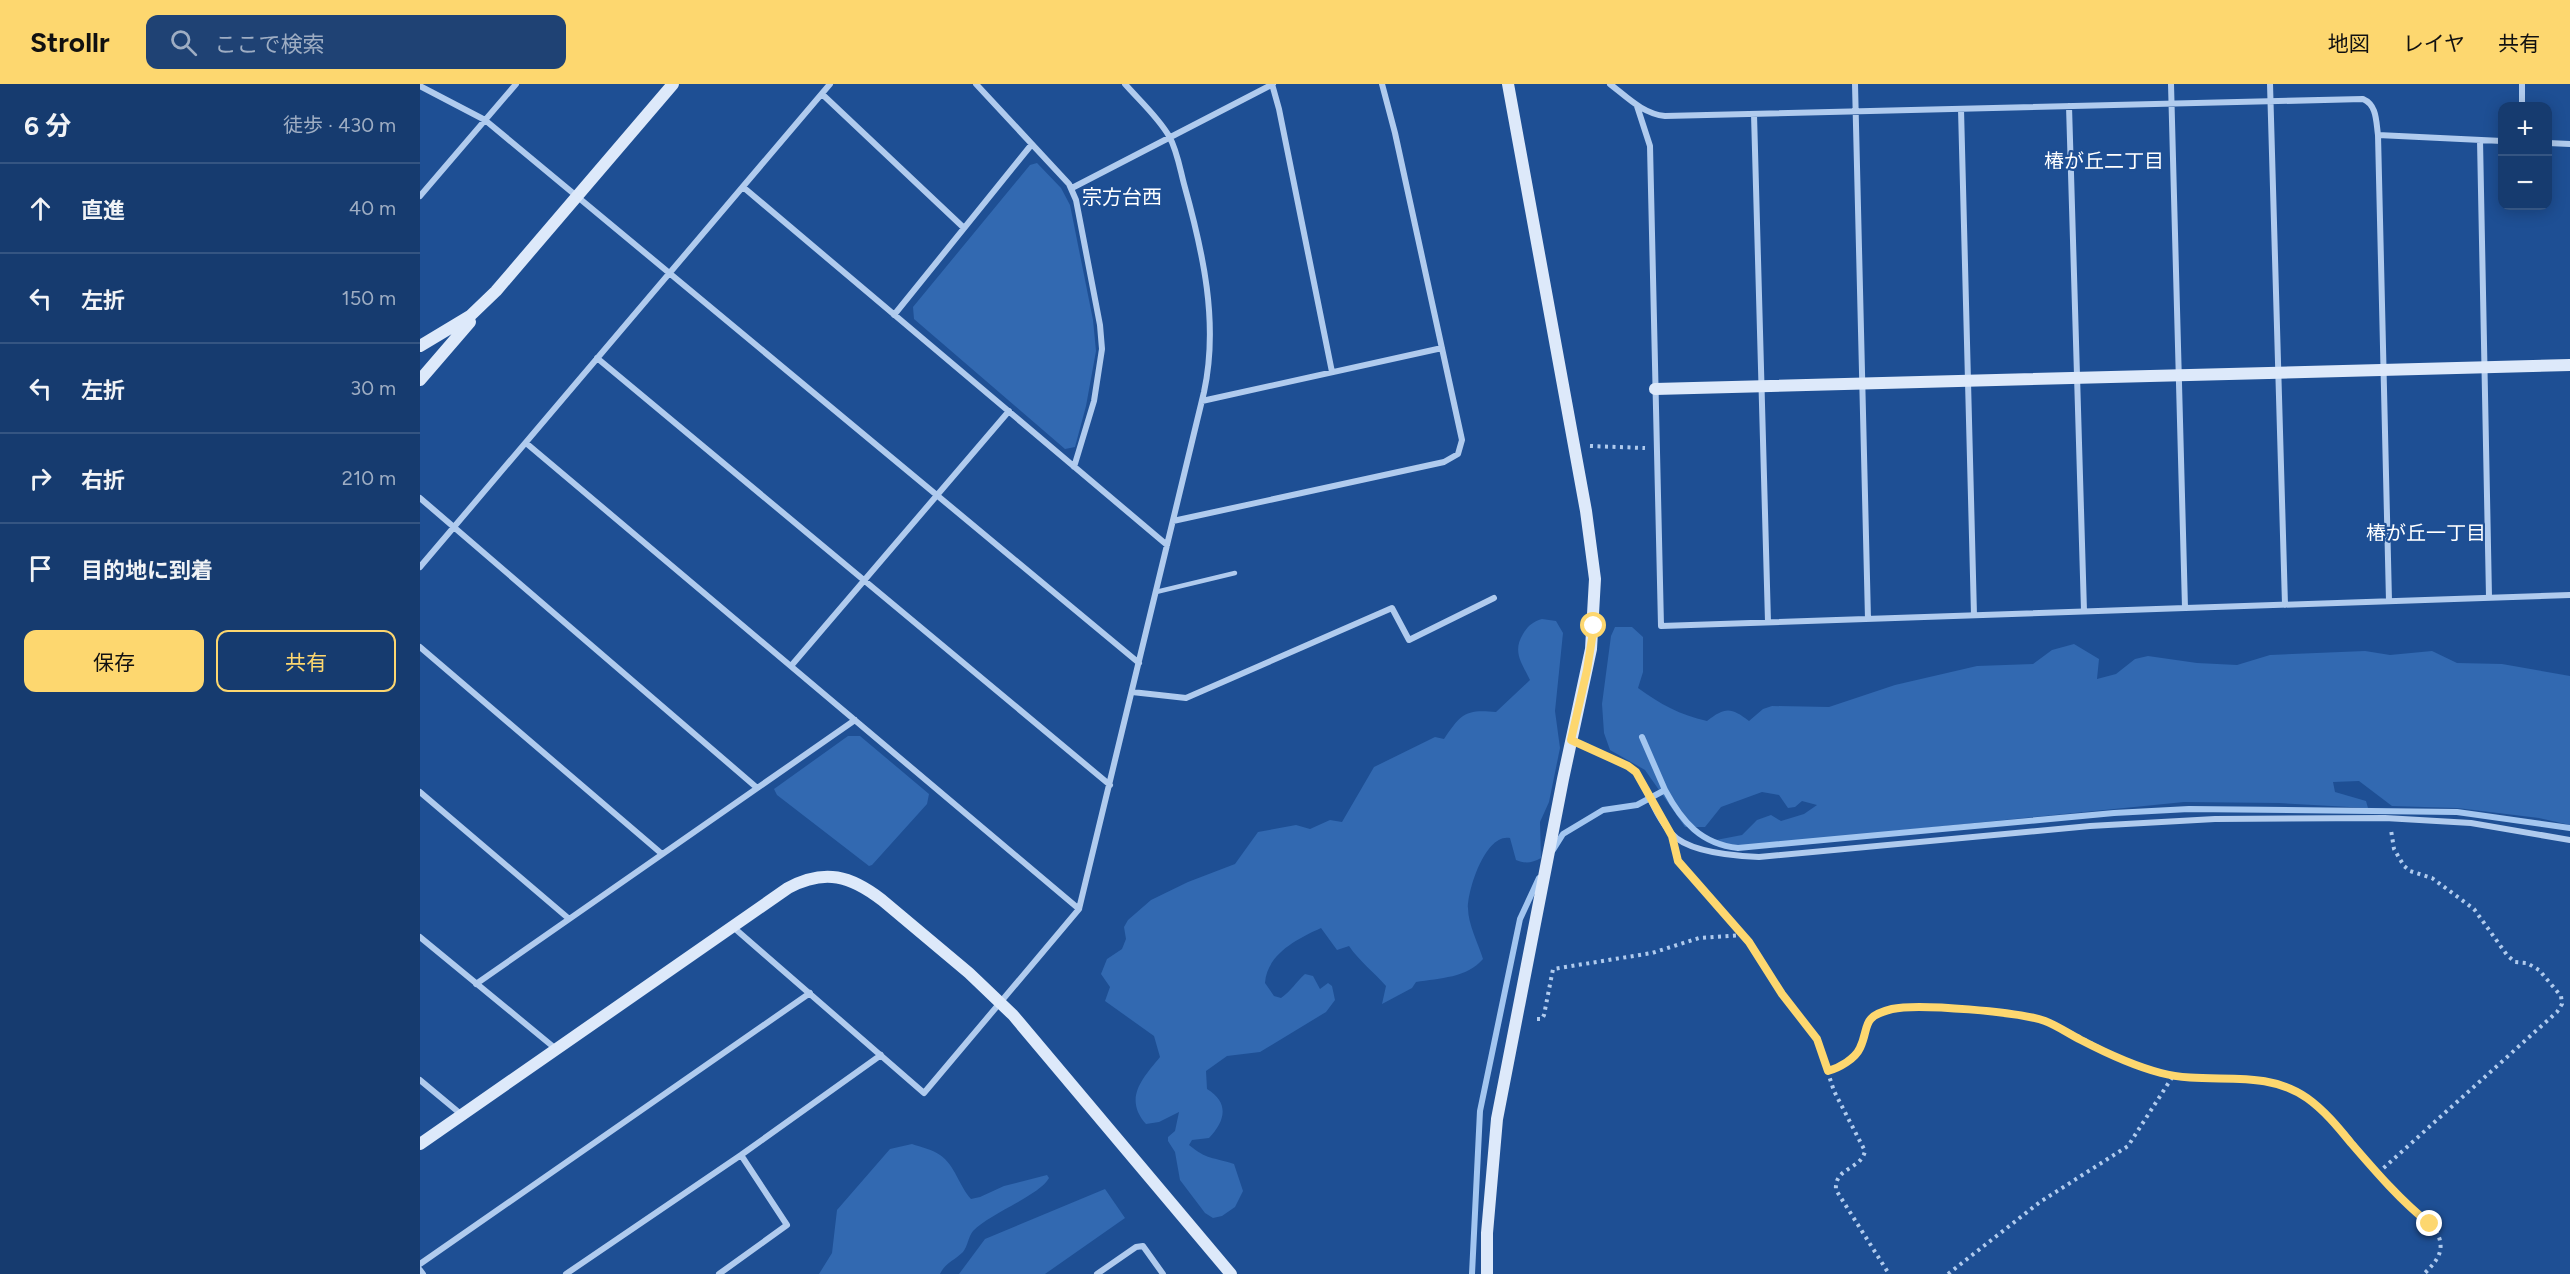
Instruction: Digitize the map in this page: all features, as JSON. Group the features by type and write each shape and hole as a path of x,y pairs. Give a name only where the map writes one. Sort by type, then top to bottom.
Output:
{"street":[{"path":"420,196 516,84"},
{"path":"420,380 673,84"},
{"path":"420,567 830,84"},
{"path":"976,84 1072,188 1076,200 1096,302 1102,348 1094,401 1074,467"},
{"path":"733,927 924,1093 1079,909 1202,401 1210,356 1206,282 1194,217 1170,138 1125,84"},
{"path":"1072,188 1272,84 1280,109 1332,372"},
{"path":"1173,520 1444,462 1458,454 1462,440 1395,133 1382,84"},
{"path":"1487,1274 1486,1233 1497,1119 1594,626 1594,561 1508,84"},
{"path":"1610,84 1637,106 1654,115 1665,116 2363,99 2369,102 2375,112 2378,135 2389,601"},
{"path":"1856,84 1868,619"},
{"path":"2171,84 2184,608"},
{"path":"2270,84 2285,604"},
{"path":"2522,84 2522,102"},
{"path":"420,86 485,120 1139,663"},
{"path":"822,94 964,228"},
{"path":"1637,106 1650,146 1661,626 2570,595"},
{"path":"2069,106 2084,611"},
{"path":"1961,109 1974,615"},
{"path":"1754,114 1768,622"},
{"path":"2378,135 2498,141"},
{"path":"2480,140 2489,597"},
{"path":"2552,143 2570,144"},
{"path":"894,315 1032,144"},
{"path":"743,187 1167,545"},
{"path":"420,346 470,316 496,291"},
{"path":"1202,401 1442,348"},
{"path":"597,358 1110,785"},
{"path":"1655,389 2570,365"},
{"path":"791,666 1009,411"},
{"path":"526,443 1079,909"},
{"path":"420,498 756,787"},
{"path":"1132,692 1186,698 1392,608 1410,640 1494,598"},
{"path":"420,647 662,854"},
{"path":"476,984 855,720"},
{"path":"1571,740 1628,766 1636,772 1672,836 1720,855 1759,857 2090,826 2215,819 2390,818 2471,823 2570,840"},
{"path":"420,792 568,918"},
{"path":"420,1144 799,882 820,877 843,878 863,886 882,900 1001,1002 1231,1274"},
{"path":"420,937 557,1049"},
{"path":"420,1264 810,993"},
{"path":"566,1274 741,1155 881,1055"},
{"path":"420,1080 462,1115"},
{"path":"719,1274 787,1225 741,1155"},
{"path":"1097,1274 1136,1247 1143,1246 1163,1274"},
{"path":"420,1270 423,1274"}],"lane":[{"path":"1156,592 1235,573"}],"path":[{"path":"1589,446 1648,448"},
{"path":"2378,1173 2557,1012 2562,1004 2561,996 2539,970 2527,963 2515,962 2507,955 2474,909 2432,878 2410,871 2404,866 2394,849 2390,818"},
{"path":"1672,836 1678,861 1743,934 1782,994 1817,1039 1834,1091 1865,1151 1860,1162 1839,1174 1836,1180 1836,1190 1889,1274"},
{"path":"1537,1020 1542,1019 1544,1015 1552,969 1652,953 1699,938 1743,934"},
{"path":"1828,1071 1840,1067 1857,1053 1866,1025 1874,1017 1892,1009 1920,1007 2036,1018 2147,1069 2195,1079 2254,1079 2289,1088 2320,1108 2378,1173 2438,1234 2442,1245 2440,1256 2424,1274"},
{"path":"1948,1274 2040,1202 2128,1146 2173,1076"}],"shaded area":[{"path":"1037,163 1061,188 1070,205 1093,320 1096,351 1086,406 1075,447 1065,449 914,319 913,307 1030,165"},
{"path":"1542,619 1556,621 1563,633 1555,711 1560,748 1549,802 1540,822 1541,858 1529,862 1516,860 1510,838 1501,839 1493,844 1475,876 1468,908 1471,927 1483,959 1461,974 1416,982 1412,988 1382,1004 1386,986 1349,946 1337,950 1321,928 1302,937 1277,956 1267,973 1265,983 1274,996 1281,998 1305,974 1313,976 1320,989 1328,983 1332,986 1335,1000 1326,1012 1260,1052 1227,1056 1206,1071 1207,1089 1219,1100 1223,1112 1219,1125 1209,1138 1192,1140 1189,1145 1206,1156 1234,1164 1243,1191 1235,1207 1222,1216 1213,1218 1205,1213 1180,1180 1175,1152 1168,1141 1168,1137 1175,1131 1179,1112 1159,1122 1146,1124 1136,1106 1138,1089 1160,1057 1154,1036 1105,1001 1110,987 1101,974 1107,959 1122,949 1126,939 1124,927 1128,920 1151,900 1188,882 1235,864 1258,832 1296,825 1310,829 1330,820 1342,822 1374,767 1435,737 1444,739 1465,715 1477,711 1496,712 1530,680 1521,663 1518,646 1527,629"},
{"path":"1615,627 1632,627 1643,637 1643,672 1638,688 1671,708 1707,721 1728,710 1749,721 1763,709 1772,706 1829,707 1895,685 1977,666 2033,664 2052,650 2074,644 2099,659 2097,679 2116,674 2135,659 2148,656 2197,663 2237,665 2270,655 2365,651 2390,655 2432,651 2457,663 2502,664 2570,676 2570,825 2539,818 2457,808 2392,806 2359,781 2333,782 2335,792 2366,801 2368,808 2279,803 2184,802 1725,848 1714,845 1716,840 1742,835 1757,820 1771,815 1781,821 1804,814 1817,805 1802,801 1795,807 1788,808 1779,795 1762,792 1721,807 1705,827 1685,827 1645,770 1610,750 1604,733 1602,704 1611,636"},
{"path":"848,736 860,736 929,794 927,804 869,866 777,795 774,789"},
{"path":"912,1144 934,1152 945,1159 971,1199 1004,1186 1047,1175 1049,1178 1036,1191 990,1218 973,1231 963,1252 947,1264 940,1274 819,1274 832,1253 837,1210 890,1149"},
{"path":"1105,1189 1125,1218 1045,1274 959,1274 985,1239"}],"waterway":[{"path":"1553,850 1563,834 1603,810 1637,805 1665,790 1642,737"},
{"path":"1665,790 1678,812 1694,830 1713,842 1738,848 2114,813 2189,809 2457,812 2570,828"},
{"path":"1472,1274 1480,1111 1520,919 1539,878"}],"district":[{"name":"椿が丘二丁目","path":"2104,161"},
{"name":"宗方台西","path":"1122,197"},
{"name":"椿が丘一丁目","path":"2426,533"}],"route":[{"path":"1594,626 1587,670 1571,740 1628,766 1636,772 1672,836 1678,861 1749,942 1782,994 1817,1039 1828,1071 1840,1067 1857,1053 1868,1022 1882,1012 1892,1009 1933,1008 2036,1018 2147,1069 2195,1079 2254,1079 2281,1084 2296,1091 2320,1108 2413,1211 2430,1224"}]}
